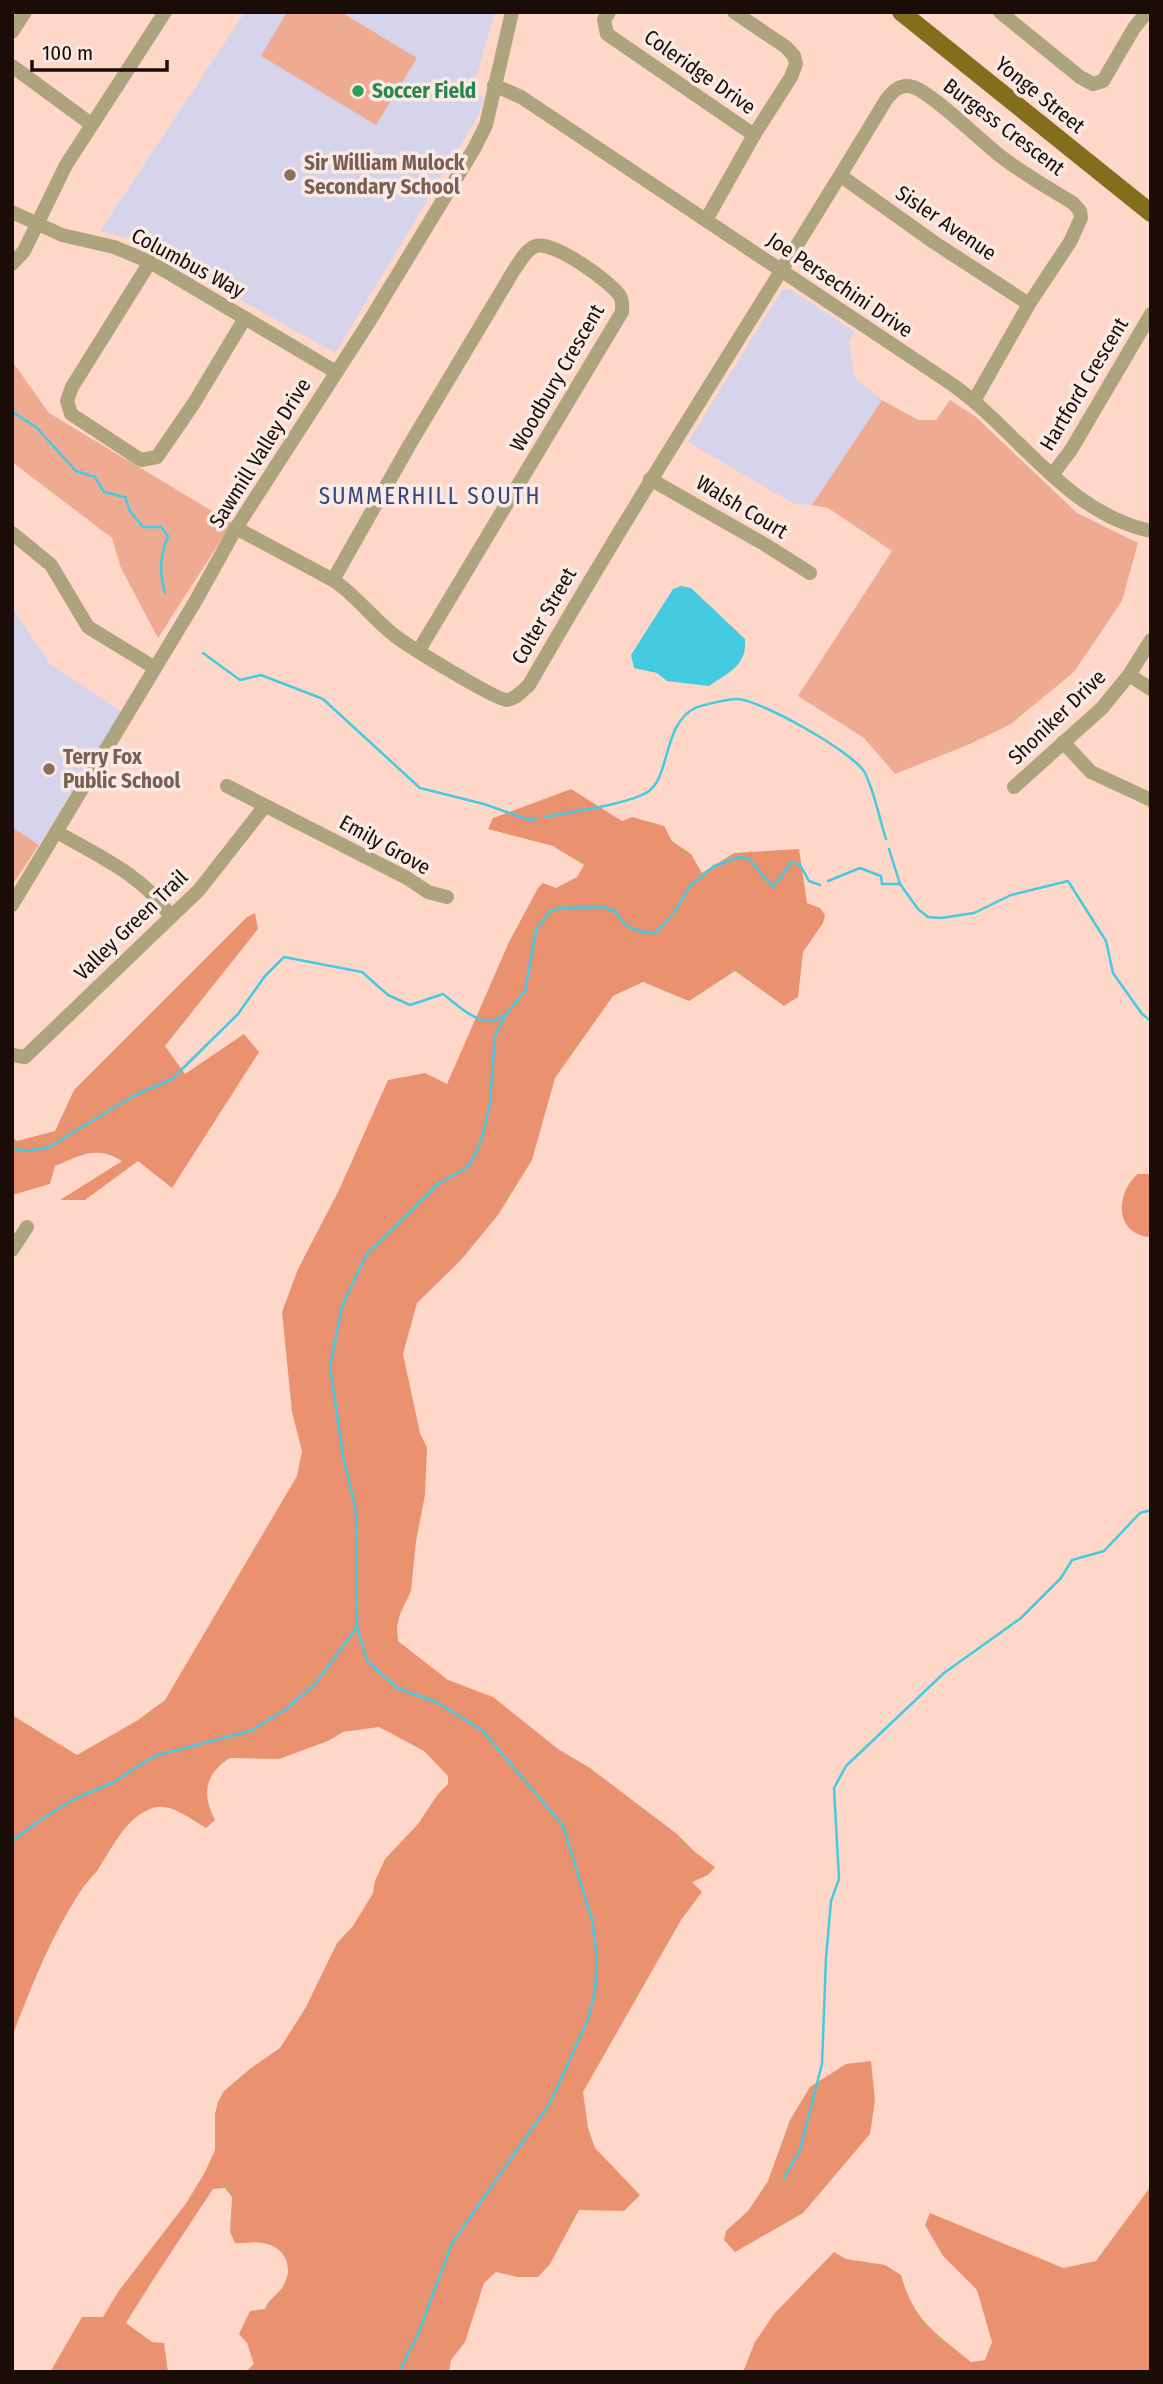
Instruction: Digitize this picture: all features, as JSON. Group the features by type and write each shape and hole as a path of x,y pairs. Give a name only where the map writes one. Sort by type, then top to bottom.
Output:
{"main road":[{"name":"Yonge Street","path":"901,12 1151,213"}],"street":[{"path":"12,32 25,12"},
{"path":"12,264 24,251 66,165 165,12"},
{"name":"Sawmill Valley Drive","path":"12,905 236,528 367,325 474,149 486,125 512,12"},
{"name":"Coleridge Drive","path":"609,12 604,20 607,34 754,135"},
{"name":"Coleridge Drive","path":"706,220 754,135 791,77 796,64 794,56 786,47 734,12"},
{"path":"1000,12 1080,77 1093,84 1103,81 1134,28 1147,12"},
{"path":"12,66 92,124"},
{"name":"Joe Persechini Drive","path":"494,85 521,97 974,401 1075,497 1118,521 1151,531"},
{"name":"Burgess Crescent","path":"782,271 894,89 914,87 1002,158 1080,211 1081,218 1070,243 1029,304 974,401"},
{"name":"Sisler Avenue","path":"841,176 934,243 1029,304"},
{"name":"Columbus Way","path":"12,212 37,226 62,235 114,247 150,262 336,372"},
{"name":"Woodbury Crescent","path":"333,580 513,270 528,251 545,245 584,265 617,292 622,300 622,312 419,650"},
{"path":"150,262 72,387 67,401 71,414 141,460 157,457 194,403 245,318"},
{"name":"Colter Street","path":"236,528 333,580 395,636 490,694 508,700 516,697 529,685 650,479 782,271"},
{"name":"Hartford Crescent","path":"1052,475 1071,450 1151,314"},
{"name":"Walsh Court","path":"650,479 753,537 810,573"},
{"path":"12,533 51,565 88,627 155,668"},
{"name":"Shoniker Drive","path":"1014,787 1086,724 1129,675 1151,640"},
{"path":"1129,675 1151,689"},
{"path":"1063,742 1091,772 1151,800"},
{"path":"227,786 265,806"},
{"name":"Emily Grove","path":"265,806 407,878 428,892 447,897"},
{"name":"Valley Green Trail","path":"12,1055 26,1057 199,890 265,806"},
{"path":"57,832 123,871 146,888 171,917"},
{"path":"12,1250 27,1227"}],"shaded area":[{"name":"Sir William Mulock Secondary School","path":"245,12 495,12 473,88 485,99 477,118 335,353 132,239 100,231"},
{"name":"Soccer Field","path":"287,12 341,12 417,58 376,125 261,56"},
{"path":"790,289 855,332 849,343 855,378 882,400 812,505 794,504 688,442 782,290"},
{"path":"12,361 49,413 232,523 158,638 121,568 112,538 12,462"},
{"path":"882,400 918,420 936,420 950,400 976,417 1077,513 1138,543 1122,601 1074,672 1011,724 970,744 895,774 864,738 798,696 892,551 828,508 812,505"},
{"name":"Terry Fox Public School","path":"12,607 50,664 121,711 39,845 12,827"},
{"path":"571,789 622,821 632,817 664,826 672,841 691,854 702,873 734,853 799,849 807,903 820,908 825,915 823,923 803,952 798,997 784,1006 735,971 689,1001 643,982 613,996 555,1078 532,1160 498,1215 461,1260 417,1303 403,1354 420,1433 427,1448 425,1495 416,1541 411,1591 400,1614 397,1626 398,1641 448,1680 493,1697 558,1749 590,1768 677,1834 715,1867 708,1875 692,1882 702,1892 681,1920 583,2092 588,2128 595,2148 640,2195 624,2211 579,2210 550,2264 538,2277 517,2277 496,2272 484,2283 465,2342 451,2360 449,2372 246,2372 254,2364 247,2343 239,2334 250,2311 265,2309 282,2288 288,2266 282,2254 270,2245 259,2242 235,2243 230,2232 232,2197 225,2188 213,2189 126,2323 152,2342 164,2343 168,2372 50,2372 82,2317 103,2317 118,2292 187,2202 215,2150 215,2114 224,2091 280,2048 306,2007 337,1943 353,1926 373,1893 375,1881 385,1859 418,1824 448,1784 448,1776 424,1751 379,1727 343,1732 328,1741 279,1759 230,1758 221,1764 210,1778 207,1794 215,1820 206,1828 166,1807 143,1812 127,1826 80,1892 60,1926 12,2037 12,1715 77,1755 138,1720 165,1700 297,1476 302,1451 292,1412 282,1312 298,1269 339,1190 388,1080 425,1073 447,1084 509,942 538,888 543,883 556,888 577,877 584,865 553,846 488,829 493,818"},
{"path":"12,827 39,845 12,885"},
{"path":"255,913 258,929 165,1046 185,1074 244,1034 259,1052 172,1188 138,1161 85,1200 60,1200 122,1161 105,1153 89,1153 55,1166 50,1184 12,1195 12,1137 17,1141 55,1131 74,1090 247,917"},
{"path":"1138,1174 1151,1174 1151,1237 1130,1229 1122,1212 1125,1192"},
{"path":"871,2061 875,2100 870,2134 803,2213 735,2252 724,2240 726,2231 748,2211 768,2181 790,2120 810,2087 846,2064"},
{"path":"1151,2186 1151,2372 743,2372 755,2342 774,2314 834,2252 846,2259 885,2265 901,2275 913,2304 928,2325 971,2362 985,2360 992,2342 977,2290 943,2256 925,2225 930,2213 1063,2268 1096,2261"}],"water":[{"path":"681,586 691,588 745,639 740,662 709,686 667,681 657,673 634,668 631,655 673,589"}],"waterway":[{"path":"12,412 36,427 76,471 95,477 104,492 125,497 130,511 143,527 161,527 168,536 161,564 165,593"},
{"path":"203,653 240,680 261,675 323,699 420,788 484,804 529,820 536,819"},
{"path":"545,817 615,804 649,791 661,774 672,737 685,716 698,707 737,699 765,708 806,728 858,764 865,773 874,797 886,839"},
{"path":"889,849 900,884 918,909 928,917 941,918 974,913 1011,895 1068,881 1106,941 1113,973 1142,1014 1151,1021"},
{"path":"399,2372 419,2332 452,2243 550,2103 588,2019 595,1991 597,1957 592,1920 563,1826 482,1730 436,1702 397,1688 367,1661 357,1626 356,1511 343,1456 330,1367 342,1306 366,1255 439,1183 471,1163 482,1138 490,1103 495,1036 506,1014 525,991 536,930 550,911 559,908 603,907 616,912 623,922 632,928 655,933 674,913 689,887 714,866 739,857 749,859 773,887 792,862 800,865 809,881 820,885"},
{"path":"828,881 860,868 881,876 882,884 900,884"},
{"path":"12,1148 26,1151 49,1147 133,1096 172,1079 238,1014 265,976 284,957 362,972 388,995 410,1005 443,994 479,1019 487,1021 503,1016"},
{"path":"784,2178 800,2150 822,2064 831,1901 839,1879 834,1788 846,1766 944,1673 1021,1618 1061,1578 1072,1560 1104,1551 1140,1513 1151,1510"},
{"path":"12,1841 72,1800 114,1782 154,1756 250,1731 286,1709 315,1684 357,1627"}],"place":[{"name":"Soccer Field","path":"358,91"},
{"name":"Sir William Mulock Secondary School","path":"290,175"},
{"name":"Terry Fox Public School","path":"49,769"}],"district":[{"name":"SUMMERHILL SOUTH","path":"430,496"}]}
